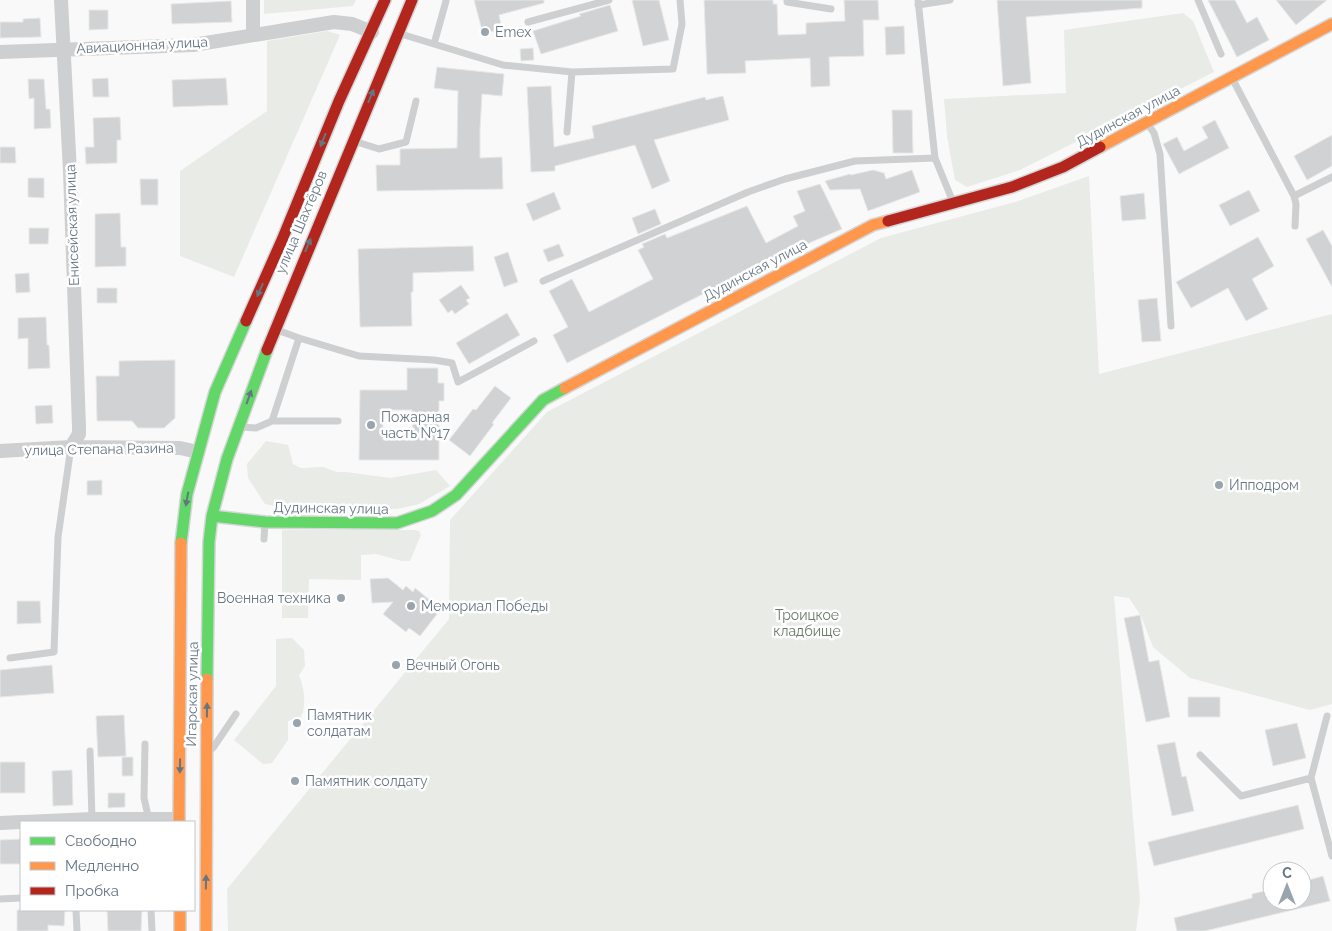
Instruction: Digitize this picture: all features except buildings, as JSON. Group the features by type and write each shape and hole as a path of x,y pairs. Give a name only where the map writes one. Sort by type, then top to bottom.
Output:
{"main road":[{"name":"улица Шахтёров","path":"198,452 215,392 282,240 338,101 372,32 385,0"},
{"name":"улица Шахтёров","path":"227,459 274,329 412,0"},
{"name":"Дудинская улица","path":"212,516 265,522 397,524 432,511 456,495 543,400 874,225 1012,187 1063,167 1332,24"},
{"name":"Игарская улица","path":"179,821 181,540 188,494 198,452"},
{"name":"Игарская улица","path":"206,931 209,542 212,516 227,459"},
{"path":"180,911 180,931"}],"street":[{"name":"Енисейская улица","path":"61,0 62,50 70,172 79,427 79,434 71,448"},
{"path":"253,0 253,34"},
{"name":"Авиационная улица","path":"0,52 193,44 334,22 352,24 372,32"},
{"name":"улица Степана Разина","path":"0,450 180,448 198,452"},
{"path":"58,821 179,821"},
{"path":"0,823 20,822"}],"lane":[{"path":"528,22 609,0"},
{"path":"398,33 504,65 572,72 673,69 682,24 680,0"},
{"path":"787,0 787,2 831,8"},
{"path":"950,0 918,3 935,158 953,202"},
{"path":"1198,0 1221,54"},
{"path":"434,44 446,2"},
{"path":"567,132 572,72"},
{"path":"1232,78 1294,196 1296,204 1295,226"},
{"path":"352,140 379,149 406,142 416,101"},
{"path":"1147,123 1154,133 1160,154 1171,326"},
{"path":"543,281 748,192 785,180 854,160 935,158"},
{"path":"1294,196 1332,177"},
{"path":"274,329 359,356 434,360 452,363 458,382 534,341"},
{"path":"272,421 299,338"},
{"path":"238,426 256,428 272,421 338,421"},
{"path":"10,658 54,652 58,537 71,448"},
{"path":"264,539 265,522"},
{"path":"206,759 236,714"},
{"path":"1327,716 1311,778 1332,856"},
{"path":"145,744 144,798 149,821"},
{"path":"90,751 92,820"},
{"path":"1200,755 1241,796 1311,778"},
{"path":"0,899 20,898"},
{"path":"76,911 76,931"},
{"path":"151,911 152,931"}],"green space":[{"path":"264,0 356,0 353,6 264,14"},
{"path":"1183,13 1193,21 1214,72 1020,170 967,187 955,180 947,136 944,99 1066,93 1064,30"},
{"path":"327,31 340,35 234,277 180,256 180,171 267,111 267,41"},
{"name":"Троицкое кладбище","path":"1089,176 1099,374 1332,314 1332,704 1310,710 1190,678 1153,647 1141,616 1129,598 1114,596 1140,900 1136,931 228,931 227,889 449,619 450,520 547,412 881,238 1015,202"},
{"path":"266,441 288,445 293,464 301,468 323,467 337,472 390,478 436,470 450,486 419,504 397,509 292,510 265,504 248,478 247,464"},
{"path":"282,530 415,530 419,531 421,535 410,561 402,561 376,554 361,555 361,580 309,579 308,618 282,618"},
{"path":"292,638 304,650 305,666 299,675 304,696 303,712 301,717 288,721 288,740 272,763 263,764 234,740 276,686 276,639"}],"traffic: fast":[{"path":"181,543 187,494 215,392 246,321"},
{"path":"207,679 209,542 212,516 227,459 267,350"},
{"path":"212,516 265,522 397,523 432,511 456,495 543,400 565,388"}],"traffic: slow":[{"path":"1100,147 1332,24"},
{"path":"565,388 873,225 888,221"},
{"path":"179,821 181,543"},
{"path":"206,931 207,679"},
{"path":"180,911 180,931"}],"traffic: jam":[{"path":"246,321 282,240 339,101 385,0"},
{"path":"267,350 412,0"},
{"path":"888,221 1012,187 1063,167 1100,147"}],"place":[{"name":"Emex","path":"485,32"},
{"name":"Пожарная часть №17","path":"371,425"},
{"name":"Ипподром","path":"1219,485"},
{"name":"Военная техника","path":"341,598"},
{"name":"Мемориал Победы","path":"411,606"},
{"name":"Вечный Огонь","path":"396,665"},
{"name":"Памятник солдатам","path":"297,723"},
{"name":"Памятник солдату","path":"295,781"}]}
